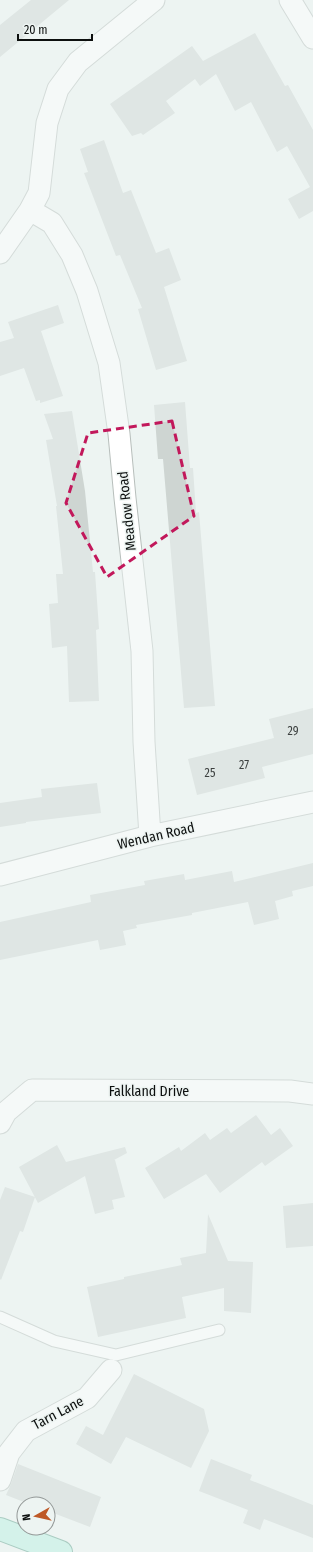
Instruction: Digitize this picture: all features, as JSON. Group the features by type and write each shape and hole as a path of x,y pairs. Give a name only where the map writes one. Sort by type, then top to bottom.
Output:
{"main road":[{"path":"0,1529 61,1552"}],"street":[{"path":"0,252 30,210 39,193 47,123 58,89 78,62 154,0"},
{"path":"290,0 313,38"},
{"name":"Meadow Road","path":"30,210 52,223 72,255 87,291 109,363 119,434 142,651 144,742 150,836"},
{"name":"Wendan Road","path":"0,874 150,836 313,802"},
{"name":"Falkland Drive","path":"0,1123 6,1112 32,1090 290,1090 313,1094"},
{"name":"Tarn Lane","path":"0,1480 9,1453 26,1431 87,1398 111,1370"}],"lane":[{"path":"0,1317 54,1341 116,1355 219,1330"}],"highlighted area":[{"path":"172,421 194,516 107,577 66,503 88,433"}],"building":[{"path":"31,0 69,0 0,57 0,25"},
{"path":"255,33 285,86 288,85 313,130 313,211 299,219 288,199 310,187 287,146 277,152 251,102 235,111 216,74 200,86 195,79 166,101 175,113 143,135 141,133 132,136 110,104 192,46 203,61"},
{"path":"104,140 123,193 131,190 156,253 169,248 181,280 164,287 187,361 156,370 138,309 142,308 120,255 116,256 84,173 88,172 80,149"},
{"path":"58,305 64,323 41,331 63,396 40,403 40,400 36,401 24,368 0,376 0,342 14,338 8,322"},
{"path":"185,402 190,468 193,468 196,513 199,512 215,706 184,708 163,459 158,459 154,405"},
{"path":"72,411 85,491 93,572 95,572 99,629 96,630 99,701 69,702 67,646 52,648 49,604 58,603 56,574 63,574 57,506 46,440 53,439 44,414"},
{"path":"313,708 313,754 262,767 265,778 197,795 188,759 274,738 269,719"},
{"path":"97,783 101,813 26,822 0,827 0,803 42,797 41,789"},
{"path":"313,863 313,886 292,891 293,896 275,901 279,919 254,925 248,902 192,913 192,915 136,925 137,928 123,931 126,945 100,950 98,940 0,960 0,922 91,902 90,895 145,885 144,881 184,874 185,880 232,871 234,882"},
{"path":"256,1115 271,1135 280,1128 293,1146 265,1166 262,1162 220,1193 206,1174 164,1199 145,1168 179,1147 181,1151 205,1133 210,1140 227,1128 231,1133"},
{"path":"57,1145 66,1162 125,1147 127,1153 114,1160 125,1197 112,1200 114,1209 95,1214 85,1176 38,1203 19,1167"},
{"path":"5,1187 35,1197 23,1232 20,1231 1,1280 0,1200"},
{"path":"313,1203 313,1246 286,1248 283,1206"},
{"path":"208,1214 228,1261 253,1262 251,1313 224,1311 224,1288 182,1297 186,1318 98,1337 87,1287 124,1279 124,1277 182,1265 180,1258 206,1253"},
{"path":"134,1374 204,1409 209,1431 191,1468 126,1437 111,1464 76,1444 86,1426 103,1435"},
{"path":"211,1459 252,1475 250,1480 313,1505 313,1538 264,1519 260,1530 243,1523 248,1510 199,1491"},
{"path":"18,1464 101,1497 90,1527 56,1514 56,1496 16,1496 16,1499 6,1495"}]}
